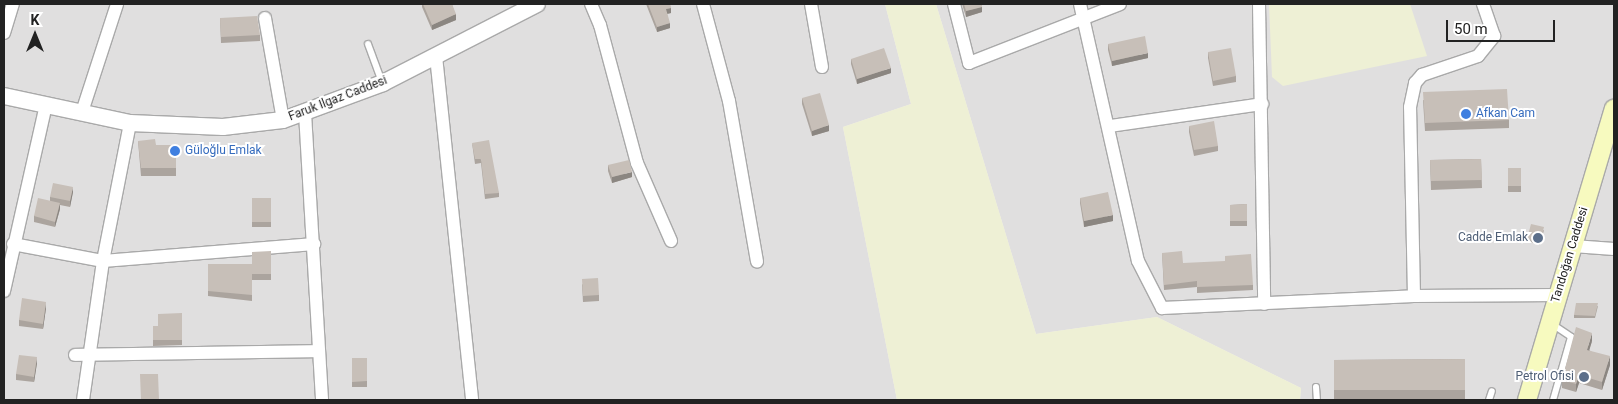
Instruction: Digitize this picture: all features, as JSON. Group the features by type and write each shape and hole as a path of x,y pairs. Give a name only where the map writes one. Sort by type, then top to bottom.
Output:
{"main road":[{"name":"Tandoğan Caddesi","path":"1527,400 1614,109"}],"street":[{"path":"4,33 13,4"},
{"path":"82,112 117,4"},
{"name":"Faruk Ilgaz Caddesi","path":"4,96 130,123 222,127 283,120 383,83 537,4"},
{"path":"591,4 600,25 637,163 671,241"},
{"path":"703,4 729,101 757,262"},
{"path":"812,4 822,67"},
{"path":"954,4 969,63 1120,4"},
{"path":"1080,4 1110,126 1138,261 1162,308 1414,296 1558,295"},
{"path":"1258,4 1262,104 1264,304"},
{"path":"1414,296 1410,107 1415,83 1422,75 1478,56 1494,36 1483,4"},
{"path":"265,18 283,120"},
{"path":"436,56 472,400"},
{"path":"1110,126 1262,104"},
{"path":"4,291 46,105"},
{"path":"304,113 314,244 322,400"},
{"path":"82,400 91,354 103,262 130,123"},
{"path":"14,244 103,262 314,244"},
{"path":"1573,246 1614,249"},
{"path":"75,355 320,351"}],"lane":[{"path":"368,44 383,83"},
{"path":"1549,323 1571,337 1553,400"},
{"path":"1316,387 1317,400"},
{"path":"1489,400 1492,391"}],"shaded area":[{"path":"4,4 885,4 911,104 843,127 897,400 4,400"},
{"path":"936,4 1614,4 1614,400 1300,400 1301,388 1157,317 1036,334"}],"green space":[{"path":"885,4 936,4 1036,334 1157,317 1301,388 1300,400 897,400 843,127 911,104"},
{"path":"1269,4 1410,4 1427,56 1283,86 1272,77"}],"building":[{"path":"423,4 452,4 456,14 432,25"},
{"path":"648,4 670,4 671,8 666,9 670,23 657,27"},
{"path":"964,4 982,4 982,7 966,11"},
{"path":"257,16 260,35 221,37 220,18"},
{"path":"1145,36 1148,53 1112,61 1108,44"},
{"path":"884,48 891,68 857,79 851,59"},
{"path":"1231,48 1236,76 1213,81 1208,52"},
{"name":"Afkan Cam","path":"1507,89 1509,120 1425,123 1423,92"},
{"path":"820,93 829,125 812,131 802,98"},
{"path":"1214,121 1218,146 1194,150 1189,126"},
{"path":"155,139 156,145 176,145 176,168 141,168 138,141"},
{"path":"489,140 499,193 485,194 481,159 475,159 472,143"},
{"path":"1481,159 1482,180 1431,181 1430,160"},
{"path":"629,160 632,172 612,177 608,165"},
{"path":"1508,168 1521,168 1521,186 1508,186"},
{"path":"53,183 73,187 70,201 50,197"},
{"path":"1108,192 1113,215 1084,221 1080,198"},
{"path":"38,198 60,203 55,222 34,216"},
{"path":"252,198 271,198 271,222 252,222"},
{"path":"1247,204 1247,221 1230,221 1230,205"},
{"path":"1531,224 1544,227 1540,242 1527,239"},
{"path":"271,251 271,274 252,274 252,295 208,291 208,264 252,264 252,252"},
{"path":"1182,251 1183,263 1225,261 1225,256 1251,254 1253,285 1197,287 1197,281 1164,285 1162,253"},
{"path":"598,278 599,295 583,296 582,279"},
{"path":"22,298 46,302 43,324 19,320"},
{"path":"1576,303 1598,303 1595,316 1574,315"},
{"path":"182,313 182,340 153,340 153,326 158,326 158,314"},
{"path":"1576,327 1592,333 1587,350 1610,356 1602,382 1579,375 1576,384 1562,380"},
{"path":"19,355 37,357 34,377 16,374"},
{"path":"352,358 367,358 367,381 352,382"},
{"path":"1465,359 1465,390 1334,390 1334,360"},
{"path":"140,374 158,374 159,400 141,400"}],"place":[{"name":"Afkan Cam","path":"1466,114"},
{"name":"Güloğlu Emlak","path":"175,151"},
{"name":"Cadde Emlak","path":"1538,238"},
{"name":"Petrol Ofisi","path":"1584,377"}]}
